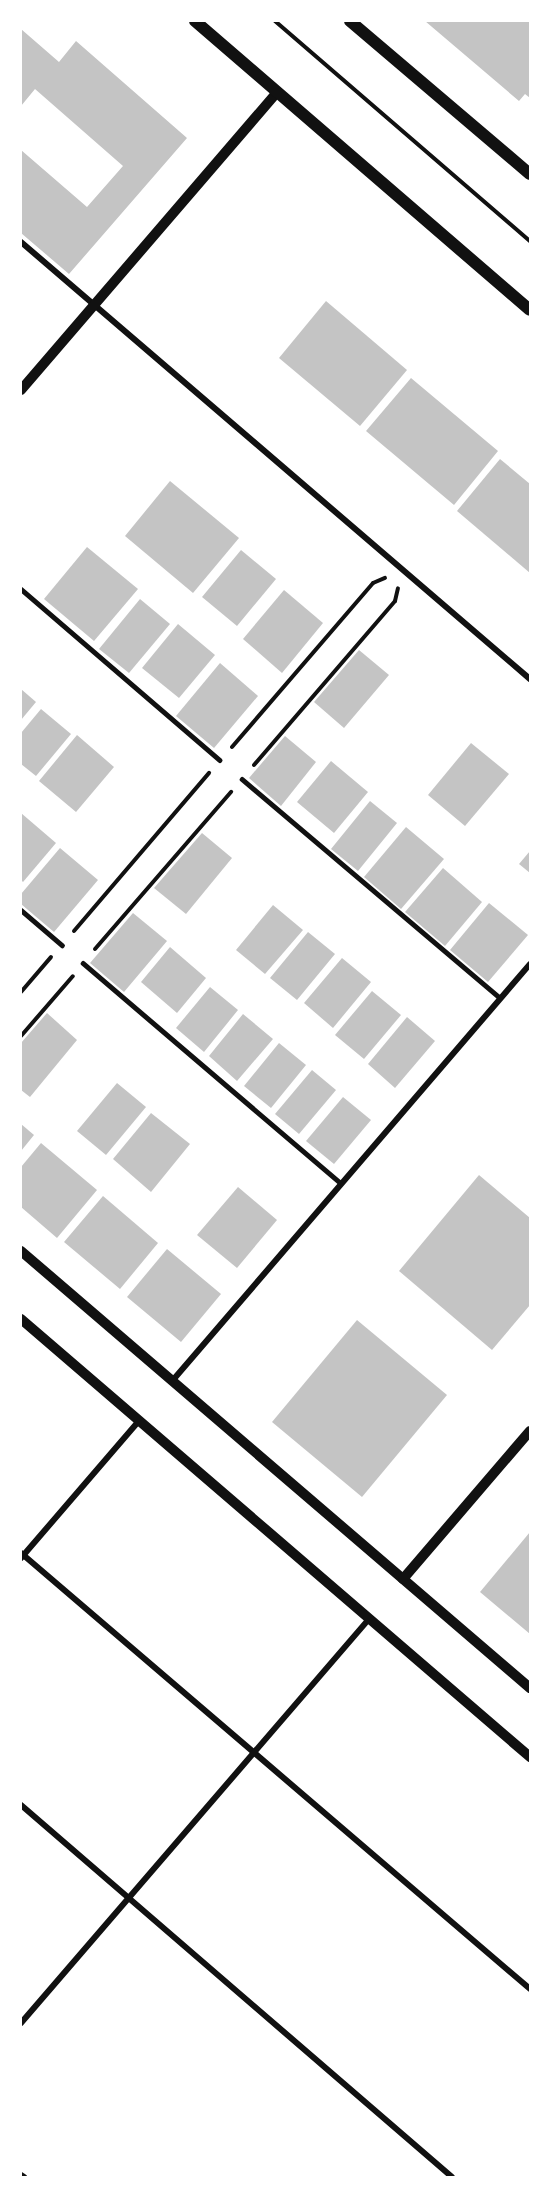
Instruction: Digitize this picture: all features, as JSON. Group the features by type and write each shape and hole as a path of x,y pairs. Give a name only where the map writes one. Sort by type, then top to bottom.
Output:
{"main road":[{"path":"195,21 530,310"},
{"path":"350,21 530,174"}],"street":[{"path":"21,390 277,93"},
{"path":"21,242 530,679"},
{"path":"173,1380 530,964"},
{"path":"21,1251 530,1688"},
{"path":"21,1319 530,1757"},
{"path":"139,1420 22,1556 530,1989"},
{"path":"403,1580 530,1431"},
{"path":"21,2023 369,1619"},
{"path":"21,1805 452,2177"}],"lane":[{"path":"21,589 220,760"},
{"path":"242,779 500,998"},
{"path":"21,910 62,945"},
{"path":"83,963 341,1183"}],"path":[{"path":"275,21 530,241"},
{"path":"21,1036 394,601 403,570"}],"building":[{"path":"425,21 530,21 530,98 525,94 519,101"},
{"path":"21,29 59,62 76,41 187,138 69,274 21,233 21,150 87,207 123,166 35,89 21,106"},
{"path":"326,301 407,370 360,426 279,358"},
{"path":"411,378 498,451 454,505 366,431"},
{"path":"500,459 530,484 530,573 457,511"},
{"path":"170,481 239,538 193,593 125,536"},
{"path":"87,547 138,589 94,641 44,599"},
{"path":"241,550 276,579 237,626 202,597"},
{"path":"284,590 323,623 282,673 243,639"},
{"path":"140,599 170,624 129,673 99,649"},
{"path":"178,624 215,655 179,698 142,668"},
{"path":"359,650 389,675 344,728 314,702"},
{"path":"220,663 258,696 214,748 176,716"},
{"path":"21,689 36,702 21,720"},
{"path":"41,709 71,734 36,776 21,764 21,733"},
{"path":"77,735 114,767 76,812 39,781"},
{"path":"285,736 316,762 281,806 249,778"},
{"path":"471,743 509,774 465,826 428,795"},
{"path":"331,761 368,792 334,833 297,802"},
{"path":"370,801 397,823 358,871 331,849"},
{"path":"21,813 56,843 23,882 21,880"},
{"path":"406,827 444,859 401,909 364,877"},
{"path":"202,833 232,858 186,914 154,888"},
{"path":"60,848 98,880 54,932 21,904 21,894"},
{"path":"530,851 530,873 519,864"},
{"path":"443,868 482,902 445,946 405,912"},
{"path":"489,903 528,935 488,982 450,950"},
{"path":"273,905 303,930 265,974 236,950"},
{"path":"133,913 167,941 124,992 90,963"},
{"path":"308,932 335,954 297,1000 270,978"},
{"path":"170,947 206,978 177,1013 141,982"},
{"path":"342,958 371,982 333,1028 304,1003"},
{"path":"210,987 238,1010 204,1052 176,1028"},
{"path":"372,991 401,1015 364,1059 335,1035"},
{"path":"47,1013 77,1040 30,1097 21,1090 21,1043"},
{"path":"243,1014 273,1039 237,1081 209,1056"},
{"path":"407,1017 435,1041 395,1088 368,1064"},
{"path":"279,1043 306,1065 271,1108 244,1086"},
{"path":"312,1070 336,1090 299,1134 275,1114"},
{"path":"117,1083 146,1107 106,1155 77,1131"},
{"path":"343,1097 371,1120 334,1164 306,1141"},
{"path":"151,1113 190,1144 151,1192 113,1159"},
{"path":"21,1124 34,1135 21,1151"},
{"path":"41,1143 97,1190 57,1238 21,1207 21,1167"},
{"path":"479,1175 530,1218 530,1305 492,1350 399,1271"},
{"path":"238,1187 277,1220 237,1268 197,1235"},
{"path":"103,1196 158,1243 120,1289 64,1242"},
{"path":"167,1249 221,1294 181,1342 127,1297"},
{"path":"357,1320 447,1395 362,1497 272,1422"},
{"path":"530,1532 530,1634 480,1592"}]}
